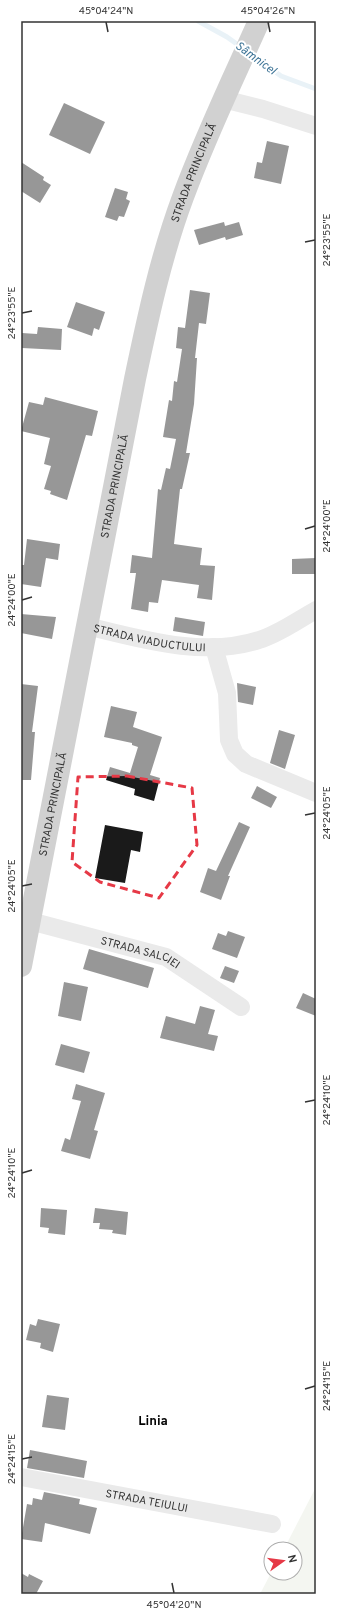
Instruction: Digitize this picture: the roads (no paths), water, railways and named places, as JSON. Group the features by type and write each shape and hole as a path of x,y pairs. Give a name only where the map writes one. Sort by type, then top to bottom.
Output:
{"highway":[{"name":"STRADA PRINCIPALĂ","path":"21,966 87,626 156,284 183,196 259,21"}],"street":[{"path":"224,99 263,109 316,126"},
{"name":"STRADA VIADUCTULUI","path":"87,626 173,645 214,647 247,644 272,636 316,610"},
{"path":"214,647 227,693 229,740 235,754 246,764 316,793"},
{"name":"STRADA SALCIEI","path":"30,921 166,957 241,1007"},
{"name":"STRADA TEIULUI","path":"21,1477 272,1524"}],"waterway":[{"name":"Sâmnicel","path":"198,21 227,37 241,47"},
{"name":"Sâmnicel","path":"251,54 281,76 316,89"}],"district":[{"name":"Linia","path":"153,1420"}]}
